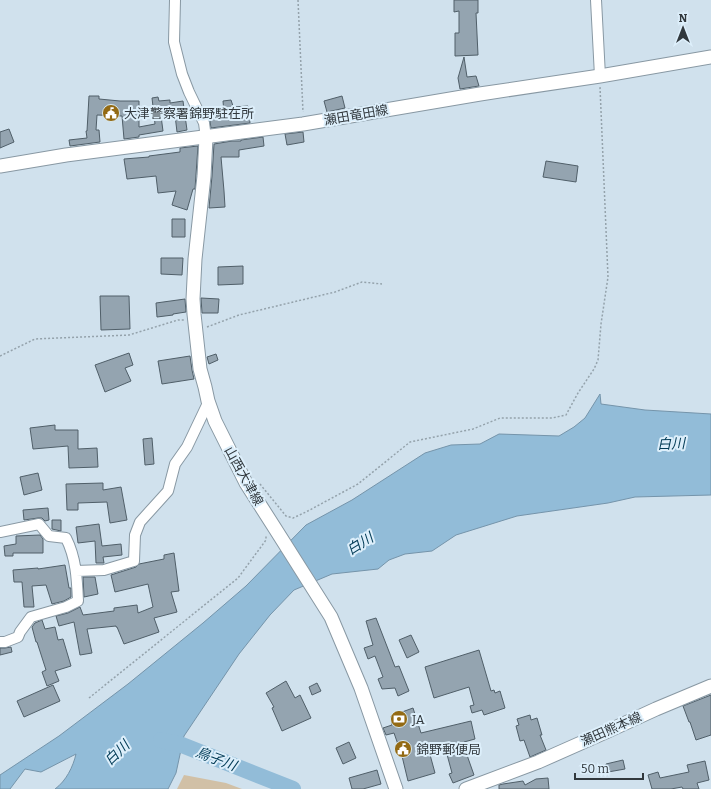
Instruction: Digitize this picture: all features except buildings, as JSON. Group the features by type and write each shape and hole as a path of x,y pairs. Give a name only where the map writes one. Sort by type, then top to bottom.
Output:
{"main road":[{"name":"瀬田竜田線","path":"0,166 118,148 206,138 303,124 711,57"},
{"name":"山西大津線","path":"206,138 204,176 195,259 193,299 200,369 208,401 215,421 271,532 331,617 361,688 396,789"},
{"name":"瀬田熊本線","path":"466,789 482,786 711,686"}],"street":[{"path":"175,0 174,42 182,74 204,123 206,138"},
{"path":"596,0 600,76"},
{"path":"76,572 104,570 134,561 135,535 140,522 168,491 175,464 187,447 208,401"},
{"path":"0,532 39,524 49,536 66,538 76,572 78,601 66,607 31,617 18,637 5,642 0,642"}],"path":[{"path":"298,0 303,124"},
{"path":"258,480 286,516 293,518 358,484 410,442 447,433 473,429 500,418 552,418 566,415 598,360 601,324 608,277 600,76"},
{"path":"0,356 35,339 129,335 178,320 195,326 335,292 362,282 382,284"},
{"path":"89,698 238,578 271,532"}],"shaded area":[{"path":"184,775 226,783 242,789 177,789"}],"water":[{"name":"白川","path":"600,394 601,404 645,410 711,414 711,495 635,497 608,503 517,516 456,535 432,551 405,554 389,560 378,569 332,574 294,590 270,615 239,654 184,736 176,773 168,789 55,789 59,786 68,773 76,754 41,772 25,769 10,789 0,789 0,775 59,736 128,684 203,623 246,586 306,525 352,500 425,453 451,445 480,444 499,434 559,436 585,418"}],"waterway":[{"name":"鳥子川","path":"161,740 182,745 293,789"}],"place":[{"name":"大津警察署錦野駐在所","path":"111,113"},
{"name":"JA","path":"399,719"},
{"name":"錦野郵便局","path":"403,749"}]}
